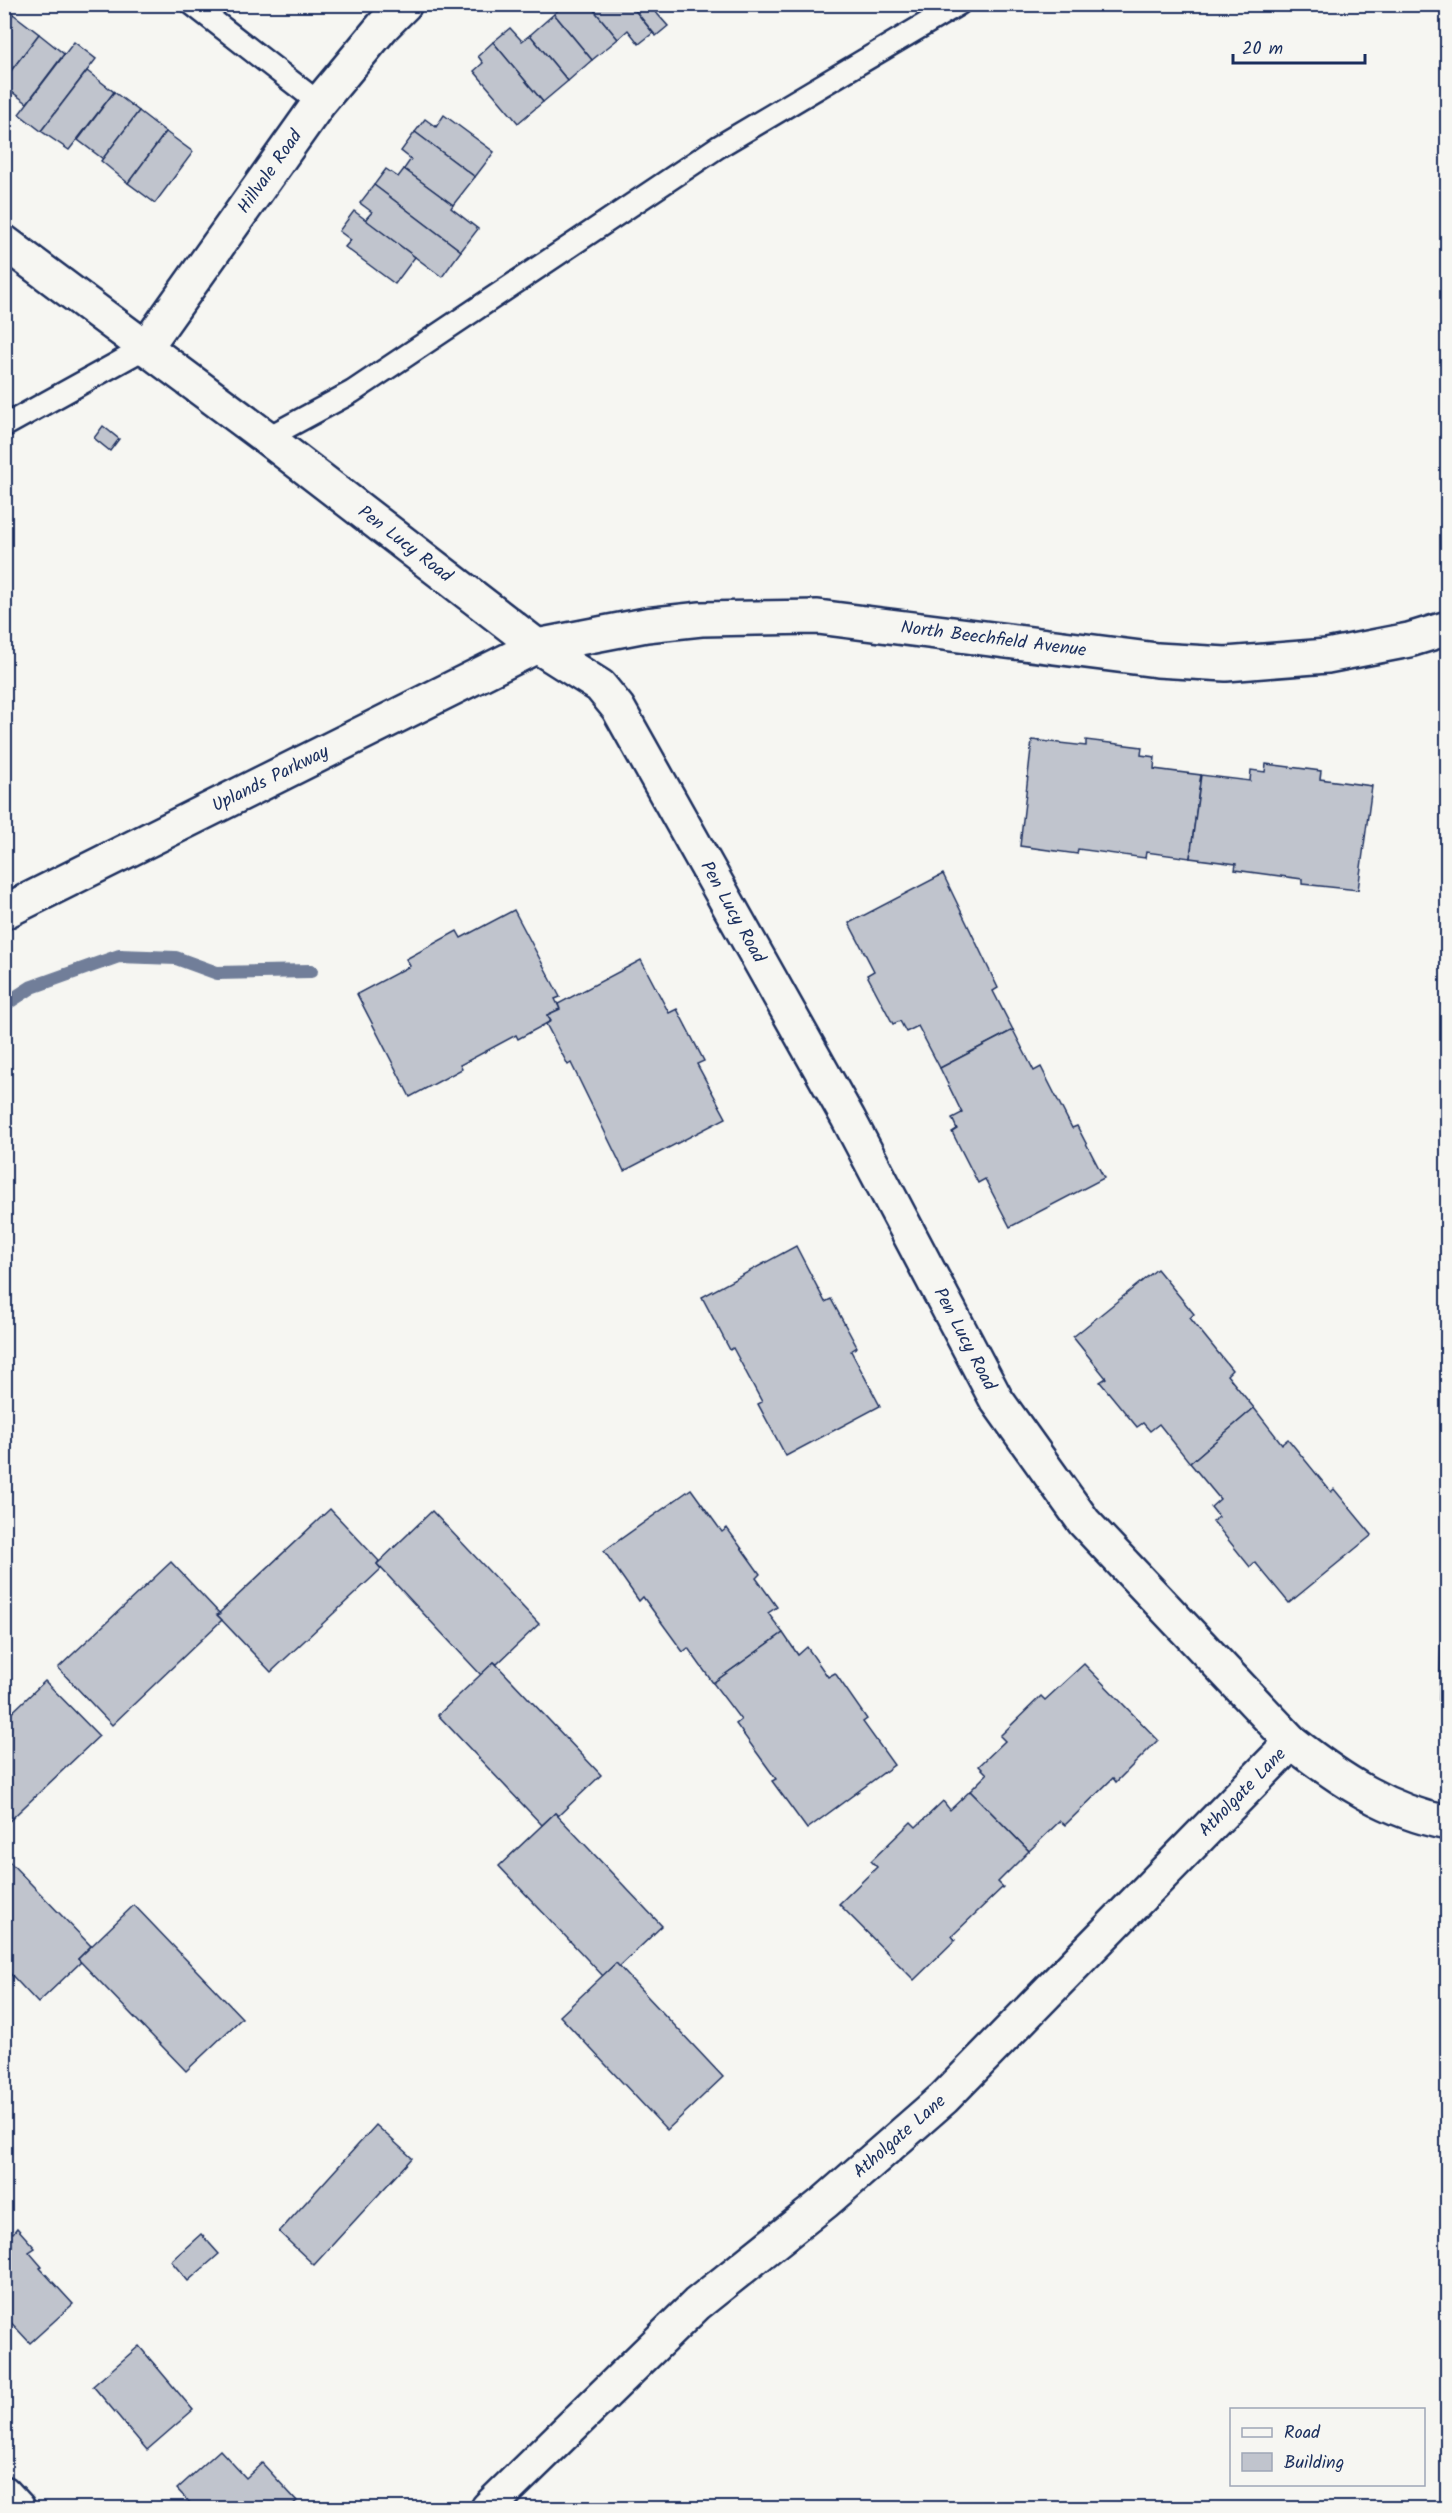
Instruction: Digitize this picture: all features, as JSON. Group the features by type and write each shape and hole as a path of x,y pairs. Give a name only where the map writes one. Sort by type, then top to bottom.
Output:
{"street":[{"name":"Hillvale Road","path":"144,348 320,103 383,26 405,4"},
{"name":"Pen Lucy Road","path":"4,242 267,438 537,646 600,686 618,708 848,1118 996,1400 1084,1522 1292,1742 1330,1772 1386,1804 1429,1819 1448,1822"},
{"name":"North Beechfield Avenue","path":"537,646 646,625 701,619 753,616 818,617 1157,660 1226,664 1327,656 1409,640 1448,628"},
{"name":"Uplands Parkway","path":"4,912 537,646"},
{"name":"Atholgate Lane","path":"488,2508 697,2304 825,2202 944,2098 1292,1742"},
{"path":"4,2493 18,2508"}],"lane":[{"path":"192,4 320,103"},
{"path":"267,438 352,392 718,147 959,4"},
{"path":"4,426 144,348"}],"building":[{"path":"565,4 589,4 618,39 592,60 554,14"},
{"path":"589,4 630,4 653,33 639,44 628,30 618,39"},
{"path":"630,4 659,4 653,9 668,26 656,36"},
{"path":"4,8 13,14 4,26"},
{"path":"13,14 39,34 4,80 4,26"},
{"path":"554,14 592,60 568,81 530,35"},
{"path":"510,28 522,41 530,35 568,81 543,102 493,42"},
{"path":"39,34 64,54 27,103 4,86 4,80"},
{"path":"74,42 96,59 41,131 19,114"},
{"path":"493,42 543,102 518,123 474,71 483,63 478,56"},
{"path":"87,71 114,92 69,150 41,131"},
{"path":"114,92 139,111 103,159 78,140"},
{"path":"139,111 166,132 128,183 101,161"},
{"path":"444,115 494,152 475,177 415,132 425,119 436,127"},
{"path":"166,132 193,152 155,203 128,183"},
{"path":"415,132 475,177 453,205 404,169 411,159 401,151"},
{"path":"386,169 398,177 404,169 453,205 451,208 478,229 461,251 374,185"},
{"path":"374,185 461,251 442,277 365,220 372,212 360,203"},
{"path":"354,211 415,257 395,284 345,247 351,240 339,231"},
{"path":"103,426 119,439 110,451 94,438"},
{"path":"1032,740 1086,746 1086,740 1142,747 1141,755 1155,757 1154,769 1201,775 1190,858 1146,852 1145,858 1078,849 1077,854 1020,846"},
{"path":"1266,764 1321,771 1320,779 1372,786 1358,890 1302,884 1302,879 1235,870 1236,864 1190,858 1201,775 1250,781 1251,770 1265,772"},
{"path":"943,874 998,988 993,991 1013,1030 940,1068 918,1026 906,1032 900,1021 893,1024 867,975 874,971 849,923"},
{"path":"514,910 560,997 555,999 560,1009 547,1015 551,1021 518,1039 516,1035 460,1065 462,1069 410,1097 357,994 410,966 406,959 457,931 461,938"},
{"path":"641,960 669,1013 677,1009 704,1061 697,1064 726,1118 624,1171 571,1063 568,1065 546,1024 551,1021 547,1015 560,1009 558,1004"},
{"path":"1013,1030 1034,1071 1041,1067 1072,1128 1077,1126 1104,1178 1010,1227 985,1179 978,1183 952,1132 957,1129 952,1118 962,1113 940,1068"},
{"path":"796,1246 825,1302 831,1299 857,1347 851,1351 880,1406 786,1456 758,1404 762,1402 733,1348 730,1350 702,1297"},
{"path":"1157,1269 1194,1314 1190,1318 1232,1370 1227,1375 1254,1408 1190,1463 1159,1424 1150,1431 1143,1423 1137,1427 1100,1382 1106,1378 1073,1337"},
{"path":"1254,1408 1282,1444 1288,1439 1331,1492 1334,1489 1372,1535 1289,1603 1255,1562 1250,1567 1213,1521 1219,1517 1211,1507 1220,1499 1190,1463"},
{"path":"691,1489 722,1532 727,1528 760,1574 756,1578 777,1607 768,1613 783,1633 713,1683 688,1648 683,1652 643,1597 639,1601 604,1551"},
{"path":"330,1509 379,1561 377,1564 381,1569 271,1672 217,1615"},
{"path":"432,1511 539,1624 497,1664 494,1662 481,1675 377,1564"},
{"path":"171,1562 220,1614 217,1615 222,1620 112,1725 58,1668"},
{"path":"1447,1574 1448,1700 1439,1700 1441,1642 1445,1642"},
{"path":"783,1633 798,1655 807,1647 828,1677 835,1673 867,1719 863,1722 894,1765 807,1829 772,1781 776,1779 736,1724 741,1720 713,1683"},
{"path":"494,1662 601,1775 558,1816 555,1813 542,1825 438,1715"},
{"path":"1084,1664 1158,1740 1116,1782 1113,1778 1065,1825 1060,1821 1029,1851 970,1791 987,1774 979,1766 1005,1741 1000,1736 1041,1696 1045,1700"},
{"path":"45,1681 99,1736 4,1826 4,1720"},
{"path":"970,1791 1029,1851 998,1882 1003,1887 952,1936 955,1940 914,1980 839,1904 877,1867 871,1861 911,1822 916,1827 943,1801 950,1810"},
{"path":"555,1813 662,1926 619,1967 616,1963 603,1976 499,1866"},
{"path":"4,1856 91,1946 78,1959 81,1962 38,2003 4,1967"},
{"path":"134,1905 242,2018 186,2071 78,1959"},
{"path":"616,1963 723,2077 667,2130 560,2016"},
{"path":"376,2125 412,2158 314,2265 279,2232"},
{"path":"17,2228 35,2248 29,2252 42,2267 40,2268 73,2304 30,2343 4,2315 4,2236 10,2231 13,2233"},
{"path":"201,2234 219,2254 188,2281 171,2261"},
{"path":"139,2346 193,2410 147,2450 93,2386"},
{"path":"220,2450 246,2478 262,2463 297,2501 288,2508 195,2508 177,2489"}],"waterway":[{"path":"4,1005 32,987 119,956 176,958 217,973 311,971"}]}
